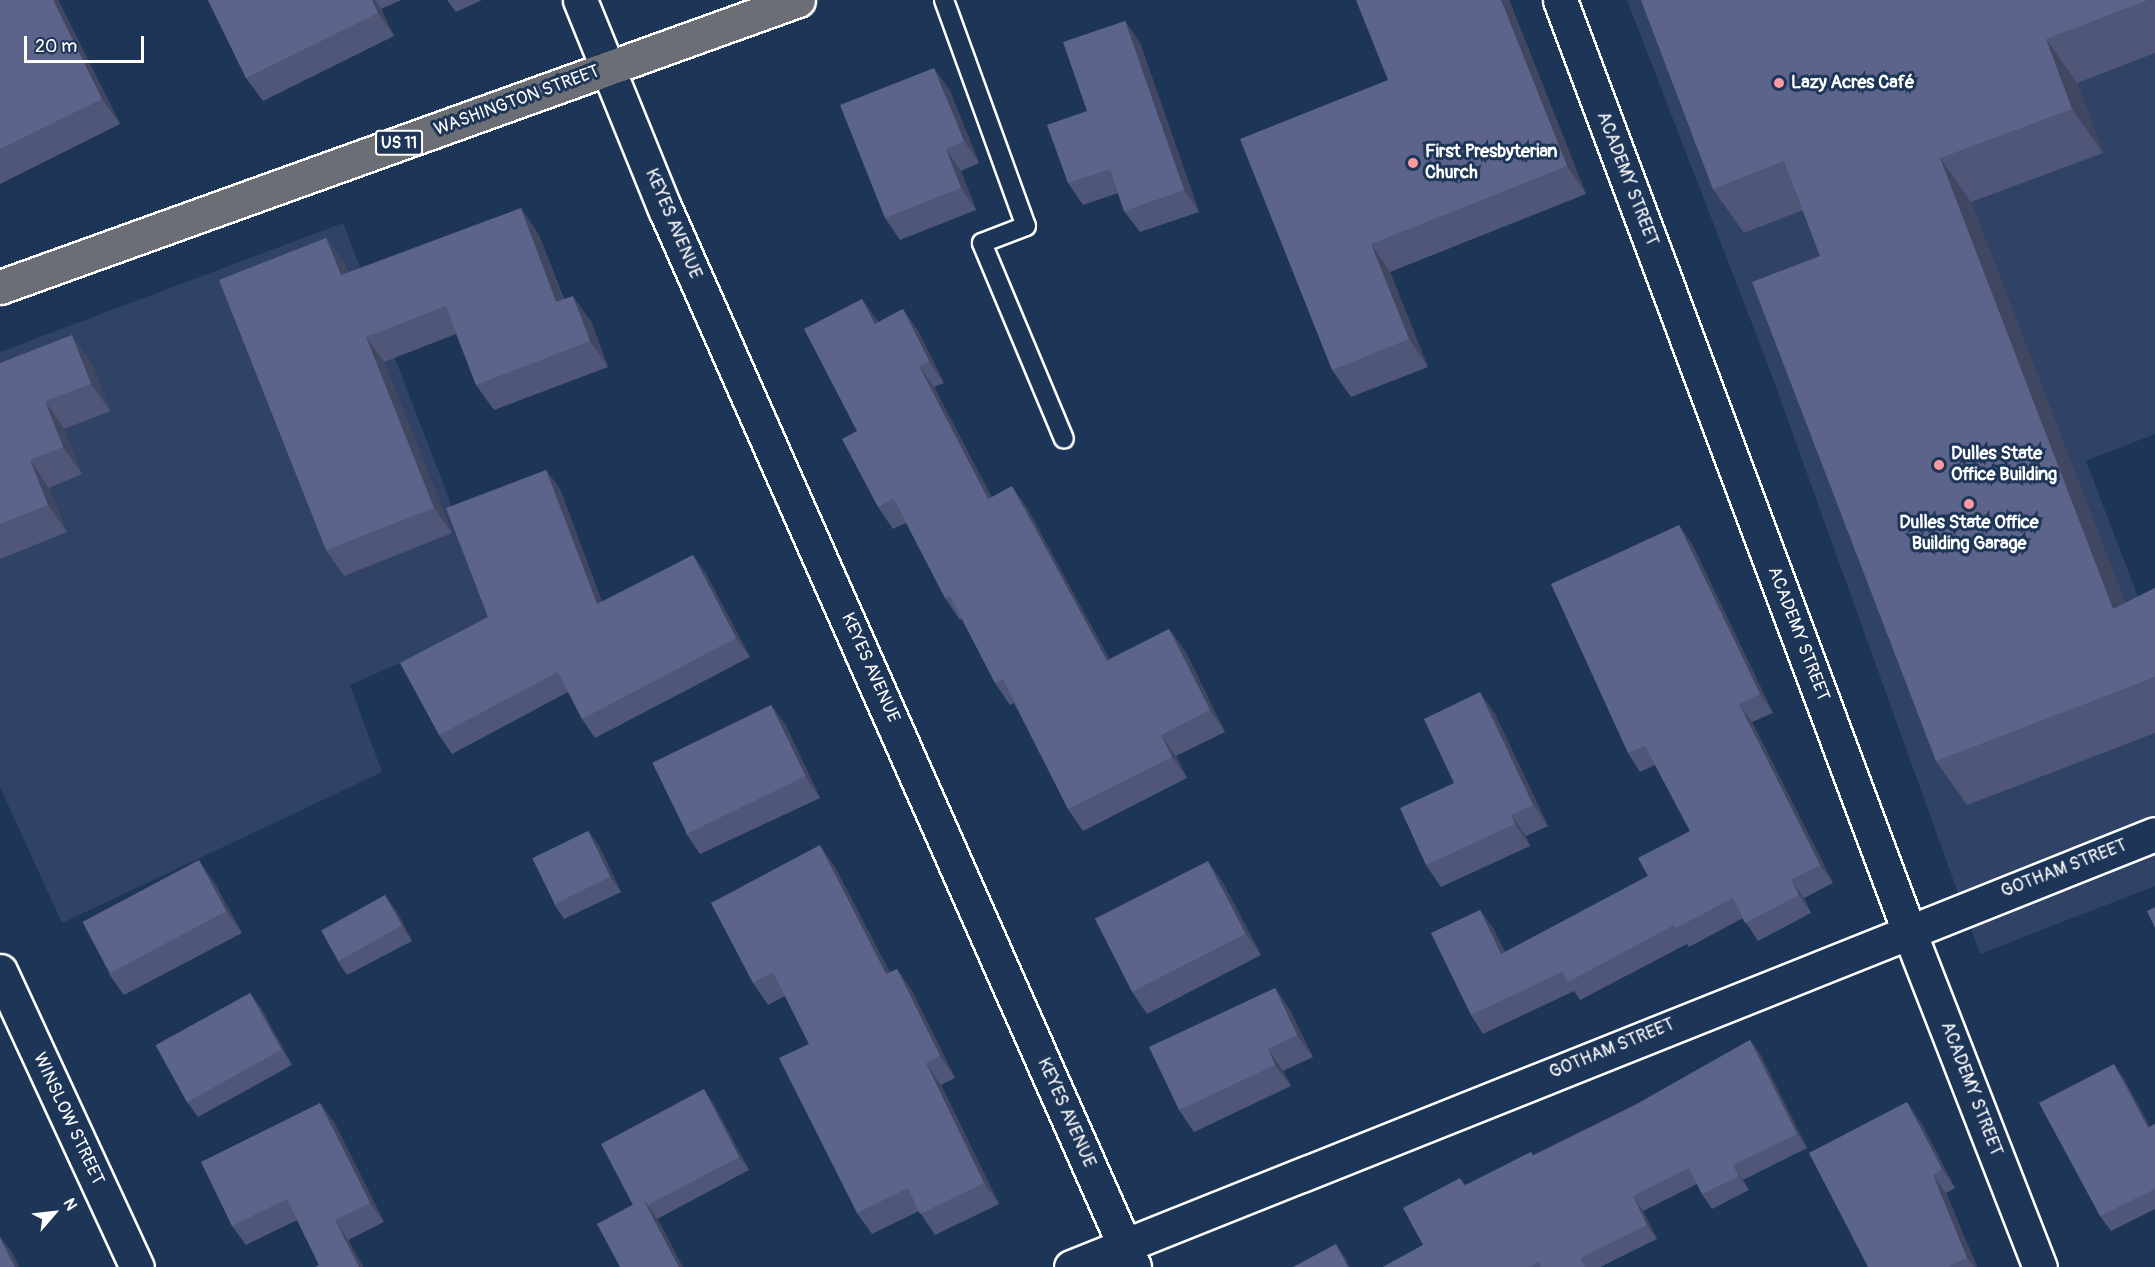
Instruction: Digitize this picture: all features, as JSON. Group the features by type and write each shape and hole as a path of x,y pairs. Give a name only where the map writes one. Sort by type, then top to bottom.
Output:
{"main road":[{"name":"WASHINGTON STREET","path":"0,287 798,0"}],"street":[{"name":"KEYES AVENUE","path":"580,0 610,67 665,209 1129,1256"},
{"name":"ACADEMY STREET","path":"1560,0 1908,929 2040,1267"},
{"name":"GOTHAM STREET","path":"1071,1267 1129,1256 1908,929 2155,834"},
{"name":"WINSLOW STREET","path":"0,971 137,1267"}],"lane":[{"path":"944,0 1026,226 982,243 1064,439"}],"shaded area":[{"name":"Dulles State Office Building","path":"1627,0 2155,0 2155,434 2086,461 2155,641 2155,886 1980,954 1768,365"},
{"path":"343,223 496,621 350,685 382,772 62,923 0,787 0,352"}],"building":[{"path":"0,0 53,0 102,99 0,149"},
{"path":"208,0 372,0 378,13 246,78"},
{"path":"1356,0 1501,0 1567,166 1371,244 1409,339 1332,370 1240,139 1388,80"},
{"name":"Dulles State Office Building","path":"1641,0 2148,0 2046,39 2072,109 1940,158 2113,609 2155,588 2155,677 1936,761 1752,282 1820,256 1784,161 1713,189"},
{"path":"1125,21 1184,190 1124,211 1110,169 1068,183 1047,125 1087,111 1063,42"},
{"path":"934,68 964,141 946,149 961,188 885,218 840,105"},
{"path":"521,208 556,302 573,296 590,341 476,385 446,306 366,337 434,508 326,550 219,280 326,238 341,275"},
{"path":"862,299 875,324 903,309 929,361 919,366 988,499 1012,486 1107,661 1169,629 1210,710 1161,735 1172,757 1068,809 1003,679 995,683 950,596 945,598 894,499 878,507 842,439 857,431 804,329"},
{"path":"72,335 91,384 45,401 63,447 30,460 48,505 0,524 0,363"},
{"path":"546,470 597,604 693,555 736,638 582,719 558,672 439,735 400,663 488,617 446,508"},
{"path":"1679,525 1760,694 1739,704 1820,865 1791,880 1799,895 1745,923 1733,898 1676,928 1674,925 1568,982 1562,972 1471,1015 1431,933 1480,910 1501,954 1648,876 1638,858 1690,831 1645,746 1628,753 1551,584"},
{"path":"1480,692 1533,805 1511,815 1515,824 1426,865 1400,808 1454,783 1424,719"},
{"path":"771,705 806,776 687,834 652,763"},
{"path":"588,831 610,877 555,904 532,858"},
{"path":"820,845 886,974 897,969 940,1056 926,1063 984,1183 920,1214 908,1188 857,1213 779,1058 809,1044 773,972 753,983 711,903"},
{"path":"199,860 226,911 110,973 82,922"},
{"path":"1208,861 1245,934 1132,992 1095,919"},
{"path":"385,895 402,926 338,961 321,930"},
{"path":"2155,907 2155,928 2147,911"},
{"path":"1275,988 1297,1035 1268,1049 1275,1065 1179,1110 1149,1047"},
{"path":"250,993 282,1050 187,1102 156,1045"},
{"path":"1750,1040 1797,1134 1733,1165 1739,1176 1702,1194 1689,1168 1633,1196 1647,1225 1580,1258 1585,1267 1541,1267 1539,1262 1529,1267 1383,1267 1423,1245 1403,1208 1460,1178 1464,1186 1531,1152 1533,1156 1635,1105"},
{"path":"2114,1064 2148,1128 2155,1124 2155,1189 2100,1216 2039,1103"},
{"path":"704,1089 739,1157 648,1205 643,1199 633,1205 601,1144"},
{"path":"1907,1102 1942,1169 1933,1175 1967,1258 1950,1267 1868,1267 1809,1153"},
{"path":"320,1103 370,1203 335,1220 359,1267 315,1267 319,1265 287,1199 232,1226 201,1162"},
{"path":"643,1199 679,1267 620,1267 597,1224"},
{"path":"0,1237 15,1267 0,1267"},
{"path":"1336,1244 1348,1267 1293,1267"}],"place":[{"name":"Lazy Acres Café","path":"1779,83"},
{"name":"First Presbyterian Church","path":"1413,163"},
{"name":"Dulles State Office Building","path":"1939,465"},
{"name":"Dulles State Office Building Garage","path":"1969,504"}]}
